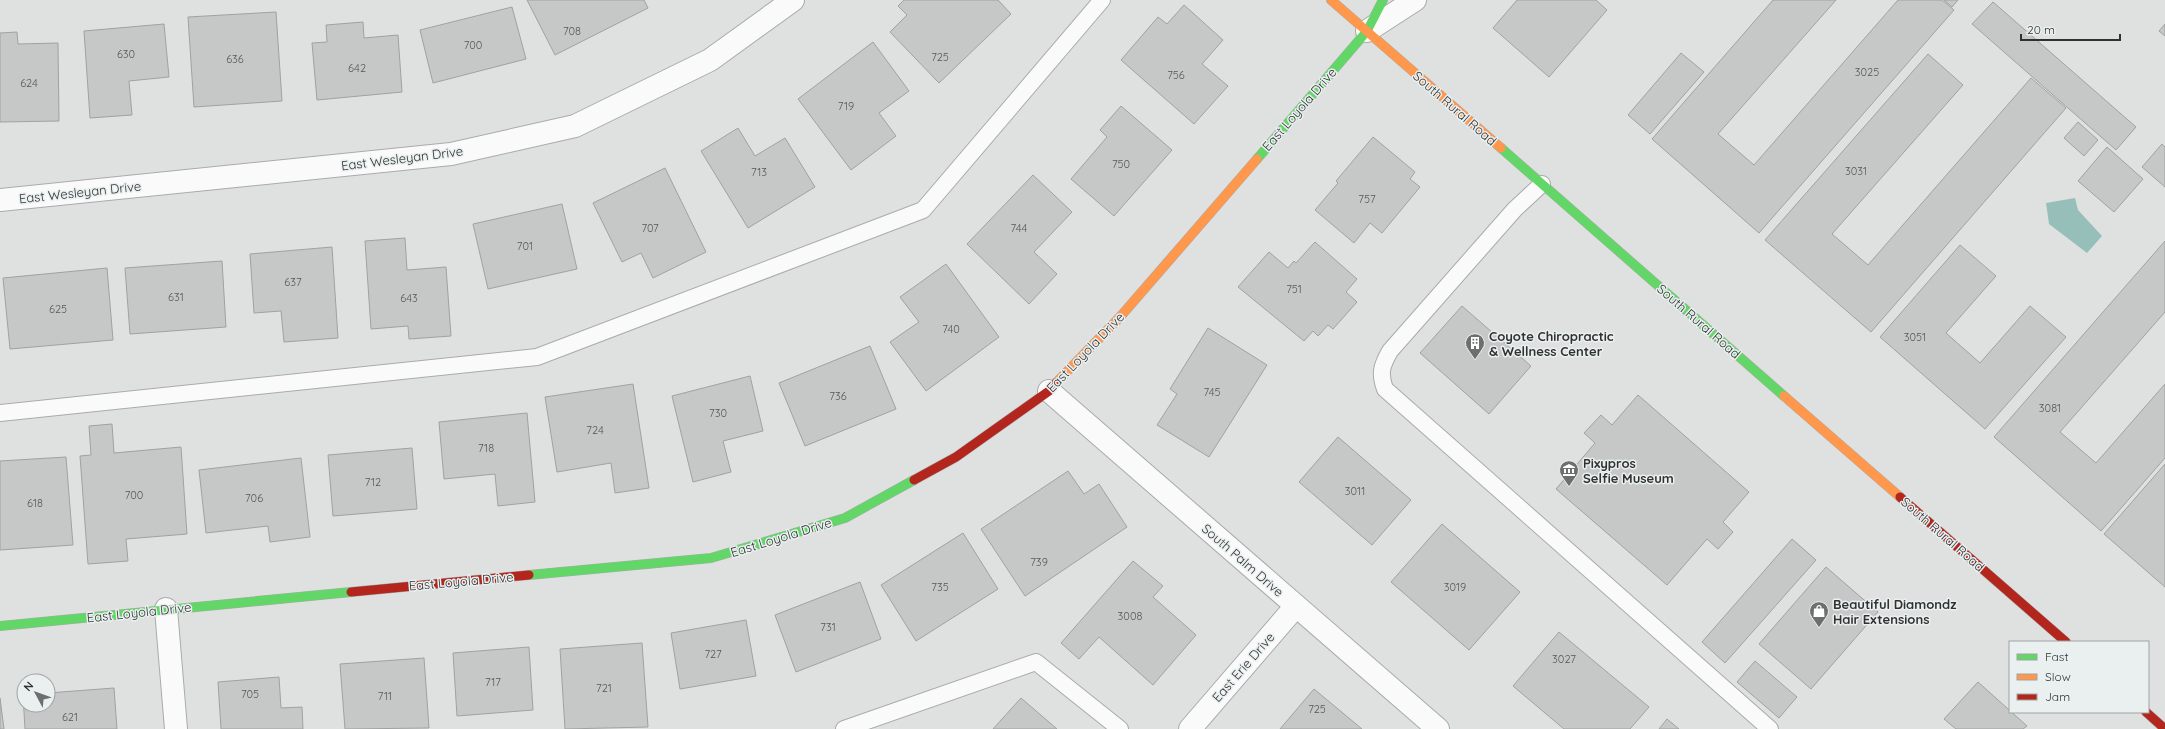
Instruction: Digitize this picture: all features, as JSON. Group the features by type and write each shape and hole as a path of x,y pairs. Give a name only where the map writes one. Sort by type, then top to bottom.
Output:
{"street":[{"name":"East Wesleyan Drive","path":"0,200 451,154 575,126 710,60 793,0"},
{"name":"South Rural Road","path":"1331,0 2065,641"},
{"name":"East Loyola Drive","path":"0,626 711,558 845,518 956,457 1049,391 1120,317 1366,31 1383,0"},
{"name":"East Loyola Drive","path":"1366,31 1415,0"},
{"name":"South Palm Drive","path":"1049,391 1438,729"},
{"name":"East Erie Drive","path":"1190,729 1296,606"},
{"path":"166,609 176,729"},
{"path":"2147,713 2165,728"}],"lane":[{"path":"0,413 537,357 923,210 1102,0"},
{"path":"1542,184 1510,214 1390,351 1383,364 1380,377 1385,388 1770,729"},
{"path":"844,729 1036,662 1120,729"}],"water":[{"path":"2075,198 2078,210 2102,236 2087,253 2049,224 2046,203"}],"building":[{"path":"527,0 644,0 648,8 555,55"},
{"path":"904,0 998,0 1011,14 939,83 890,32 907,15 898,6"},
{"path":"1517,0 1596,0 1607,10 1549,77 1493,28"},
{"path":"1773,0 1836,0 1718,134 1754,165 1898,0 1942,0 1954,10 1759,233 1652,139"},
{"path":"1944,0 1958,0 1952,7"},
{"path":"1993,2 2136,127 2116,150 1972,24"},
{"path":"1184,5 1223,40 1202,64 1228,86 1194,124 1121,60 1158,17 1167,24"},
{"path":"512,7 526,59 433,83 420,30"},
{"path":"276,12 282,101 194,107 188,17"},
{"path":"363,22 364,38 398,35 402,92 317,100 312,43 327,42 326,25"},
{"path":"164,24 169,77 129,81 132,115 90,118 84,31"},
{"path":"2165,24 2165,36 2159,31"},
{"path":"17,32 18,44 58,43 59,121 0,122 0,33"},
{"path":"873,42 909,91 879,113 896,136 851,170 798,99"},
{"path":"1681,53 1704,72 1650,134 1628,115"},
{"path":"1928,54 1963,85 1832,234 1868,265 2031,78 2066,108 1871,332 1765,240"},
{"path":"1121,106 1172,150 1114,216 1071,179 1107,137 1100,130"},
{"path":"2078,122 2098,140 2084,156 2064,138"},
{"path":"738,128 755,156 785,138 815,187 748,228 701,151"},
{"path":"1373,137 1415,172 1410,179 1420,187 1382,233 1370,223 1354,243 1315,210 1338,183 1336,181"},
{"path":"2162,144 2165,147 2165,187 2142,167"},
{"path":"2107,147 2143,179 2114,212 2078,181"},
{"path":"665,168 706,252 653,278 641,253 622,262 593,203"},
{"path":"1033,175 1072,212 1034,252 1057,274 1029,304 967,244"},
{"path":"562,204 577,269 488,289 473,224"},
{"path":"405,238 407,270 446,267 451,336 409,339 408,326 371,329 365,241"},
{"path":"2165,241 2165,312 2060,432 2096,463 2165,384 2165,458 2101,531 1994,437"},
{"path":"1315,242 1357,279 1346,292 1357,302 1333,329 1328,325 1318,336 1313,331 1304,341 1238,287 1269,252 1288,268 1294,261 1296,263"},
{"path":"1960,245 1996,276 1946,333 1980,363 2030,306 2066,337 1985,429 1880,337"},
{"path":"332,247 338,338 284,342 281,311 254,313 250,254"},
{"path":"222,261 226,327 130,334 125,268"},
{"path":"946,264 999,337 926,391 890,342 919,322 900,297"},
{"path":"107,268 113,340 10,349 3,278"},
{"name":"Coyote Chiropractic & Wellness Center","path":"1462,306 1531,366 1489,414 1420,353"},
{"path":"1208,328 1267,365 1209,457 1157,425 1177,394 1170,389"},
{"path":"870,346 896,409 805,446 779,383"},
{"path":"750,376 763,431 723,441 731,472 693,482 672,396"},
{"path":"633,384 649,488 615,493 611,463 557,472 545,397"},
{"path":"1638,395 1749,492 1723,522 1733,532 1718,549 1707,539 1667,585 1556,489 1595,443 1584,433 1601,415 1612,425"},
{"path":"527,413 535,502 498,506 495,474 444,479 439,422"},
{"path":"112,424 114,453 181,447 187,534 126,539 128,561 88,564 80,456 91,455 89,426"},
{"path":"1338,437 1411,500 1372,545 1299,482"},
{"path":"412,448 417,509 333,516 328,455"},
{"path":"66,457 73,545 0,550 0,461"},
{"path":"301,458 310,537 270,542 268,526 206,533 199,470"},
{"path":"2165,464 2165,587 2104,534"},
{"path":"1068,471 1084,494 1099,484 1127,527 1025,596 981,529"},
{"path":"1442,524 1520,592 1469,650 1391,582"},
{"path":"963,533 998,589 916,641 881,585"},
{"path":"1792,539 1816,560 1725,663 1702,642"},
{"path":"1133,561 1163,586 1153,597 1196,635 1153,685 1099,637 1079,659 1061,643"},
{"name":"Beautiful Diamondz Hair Extensions","path":"1826,567 1878,612 1811,689 1759,644"},
{"path":"860,582 881,639 796,672 775,615"},
{"path":"746,620 756,676 680,689 671,633"},
{"path":"1559,632 1649,707 1630,729 1564,729 1513,686"},
{"path":"642,643 648,727 565,729 560,649"},
{"path":"529,647 533,710 457,716 453,653"},
{"path":"424,658 429,728 345,729 340,664"},
{"path":"1755,661 1797,697 1779,718 1737,682"},
{"path":"279,677 281,708 302,707 303,729 221,729 218,682"},
{"path":"1978,682 2009,710 2009,713 2013,713 2027,726 2023,729 1956,729 1944,719"},
{"path":"114,688 117,729 25,729 24,713 56,713 56,692"},
{"path":"1314,689 1362,729 1280,729"},
{"path":"0,698 4,729 0,729"},
{"path":"1021,698 1057,729 993,729"},
{"path":"1667,719 1679,729 1659,729"}],"traffic: fast":[{"path":"1257,159 1367,31 1383,0"},
{"path":"1501,148 1784,396"},
{"path":"529,575 711,558 845,518 914,480"},
{"path":"0,626 351,592"}],"traffic: slow":[{"path":"1331,0 1501,148"},
{"path":"1056,383 1120,317 1257,159"},
{"path":"1784,396 1900,497"}],"traffic: jam":[{"path":"914,480 956,457 1049,391 1056,383"},
{"path":"1900,497 2065,641"},
{"path":"351,592 529,575"},
{"path":"2147,713 2165,729"}],"place":[{"name":"Coyote Chiropractic & Wellness Center","path":"1475,360"},
{"name":"Pixypros Selfie Museum","path":"1569,487"},
{"name":"Beautiful Diamondz Hair Extensions","path":"1819,628"}]}
